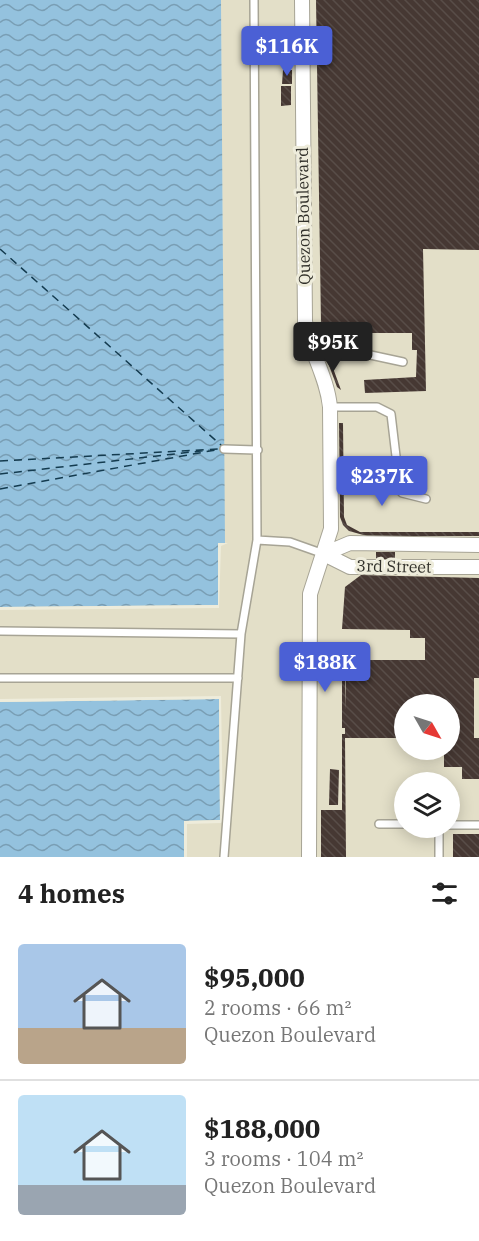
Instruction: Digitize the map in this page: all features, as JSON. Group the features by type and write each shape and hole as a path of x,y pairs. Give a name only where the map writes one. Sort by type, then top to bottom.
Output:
{"street":[{"name":"Quezon Boulevard","path":"302,0 304,321 328,394 330,407 331,529 310,594 309,857"},
{"name":"3rd Street","path":"324,554 350,543 479,545"},
{"name":"3rd Street","path":"324,554 350,567 479,567"}],"lane":[{"path":"224,857 241,634 257,540 254,0"},
{"path":"254,55 302,53"},
{"path":"310,342 403,362"},
{"path":"330,407 377,407 391,414 400,490 402,493 426,499"},
{"path":"225,449 258,450"},
{"path":"257,540 290,542 324,554"},
{"path":"0,632 241,634"},
{"path":"0,678 238,678"},
{"path":"379,824 394,824"},
{"path":"460,825 479,825"},
{"path":"438,857 439,838"}],"shaded area":[{"path":"221,0 479,0 479,857 184,857 184,821 219,699 0,702 0,607 224,449"}],"water":[{"path":"0,0 221,0 225,543 218,544 218,605 0,607"},
{"path":"219,699 220,820 184,821 184,857 0,857 0,702"}],"pier":[{"path":"218,543 228,543 221,546 219,608 0,610 0,607 218,605"},
{"path":"221,696 223,821 221,823 187,824 187,857 184,857 184,821 220,820 219,699 0,702 0,699"}],"building":[{"path":"316,0 479,0 479,250 423,249 426,391 365,393 364,380 416,377 417,350 412,350 412,333 349,333 349,323 321,324"},
{"path":"283,70 292,70 292,84 282,84"},
{"path":"281,86 291,86 291,105 281,106"},
{"path":"329,357 341,390 337,387 327,360"},
{"path":"339,423 343,423 344,517 347,525 360,532 479,532 479,536 367,536 349,531 343,525 340,517"},
{"path":"376,552 395,552 395,564 376,564"},
{"path":"361,575 479,578 479,678 474,678 474,738 479,738 479,779 462,779 462,767 444,767 444,760 460,760 460,694 394,694 394,738 345,738 346,857 321,857 321,810 342,810 342,734 345,734 345,728 342,728 342,674 345,669 346,710 346,660 425,660 425,638 410,638 410,630 342,629 345,587"},
{"path":"330,769 339,770 338,805 329,805"},
{"path":"460,834 479,834 479,857 453,857 453,838 460,838"}],"ferry route":[{"path":"0,249 222,446"},
{"path":"0,461 218,449"},
{"path":"0,489 221,449"},
{"path":"0,474 209,450"}]}
